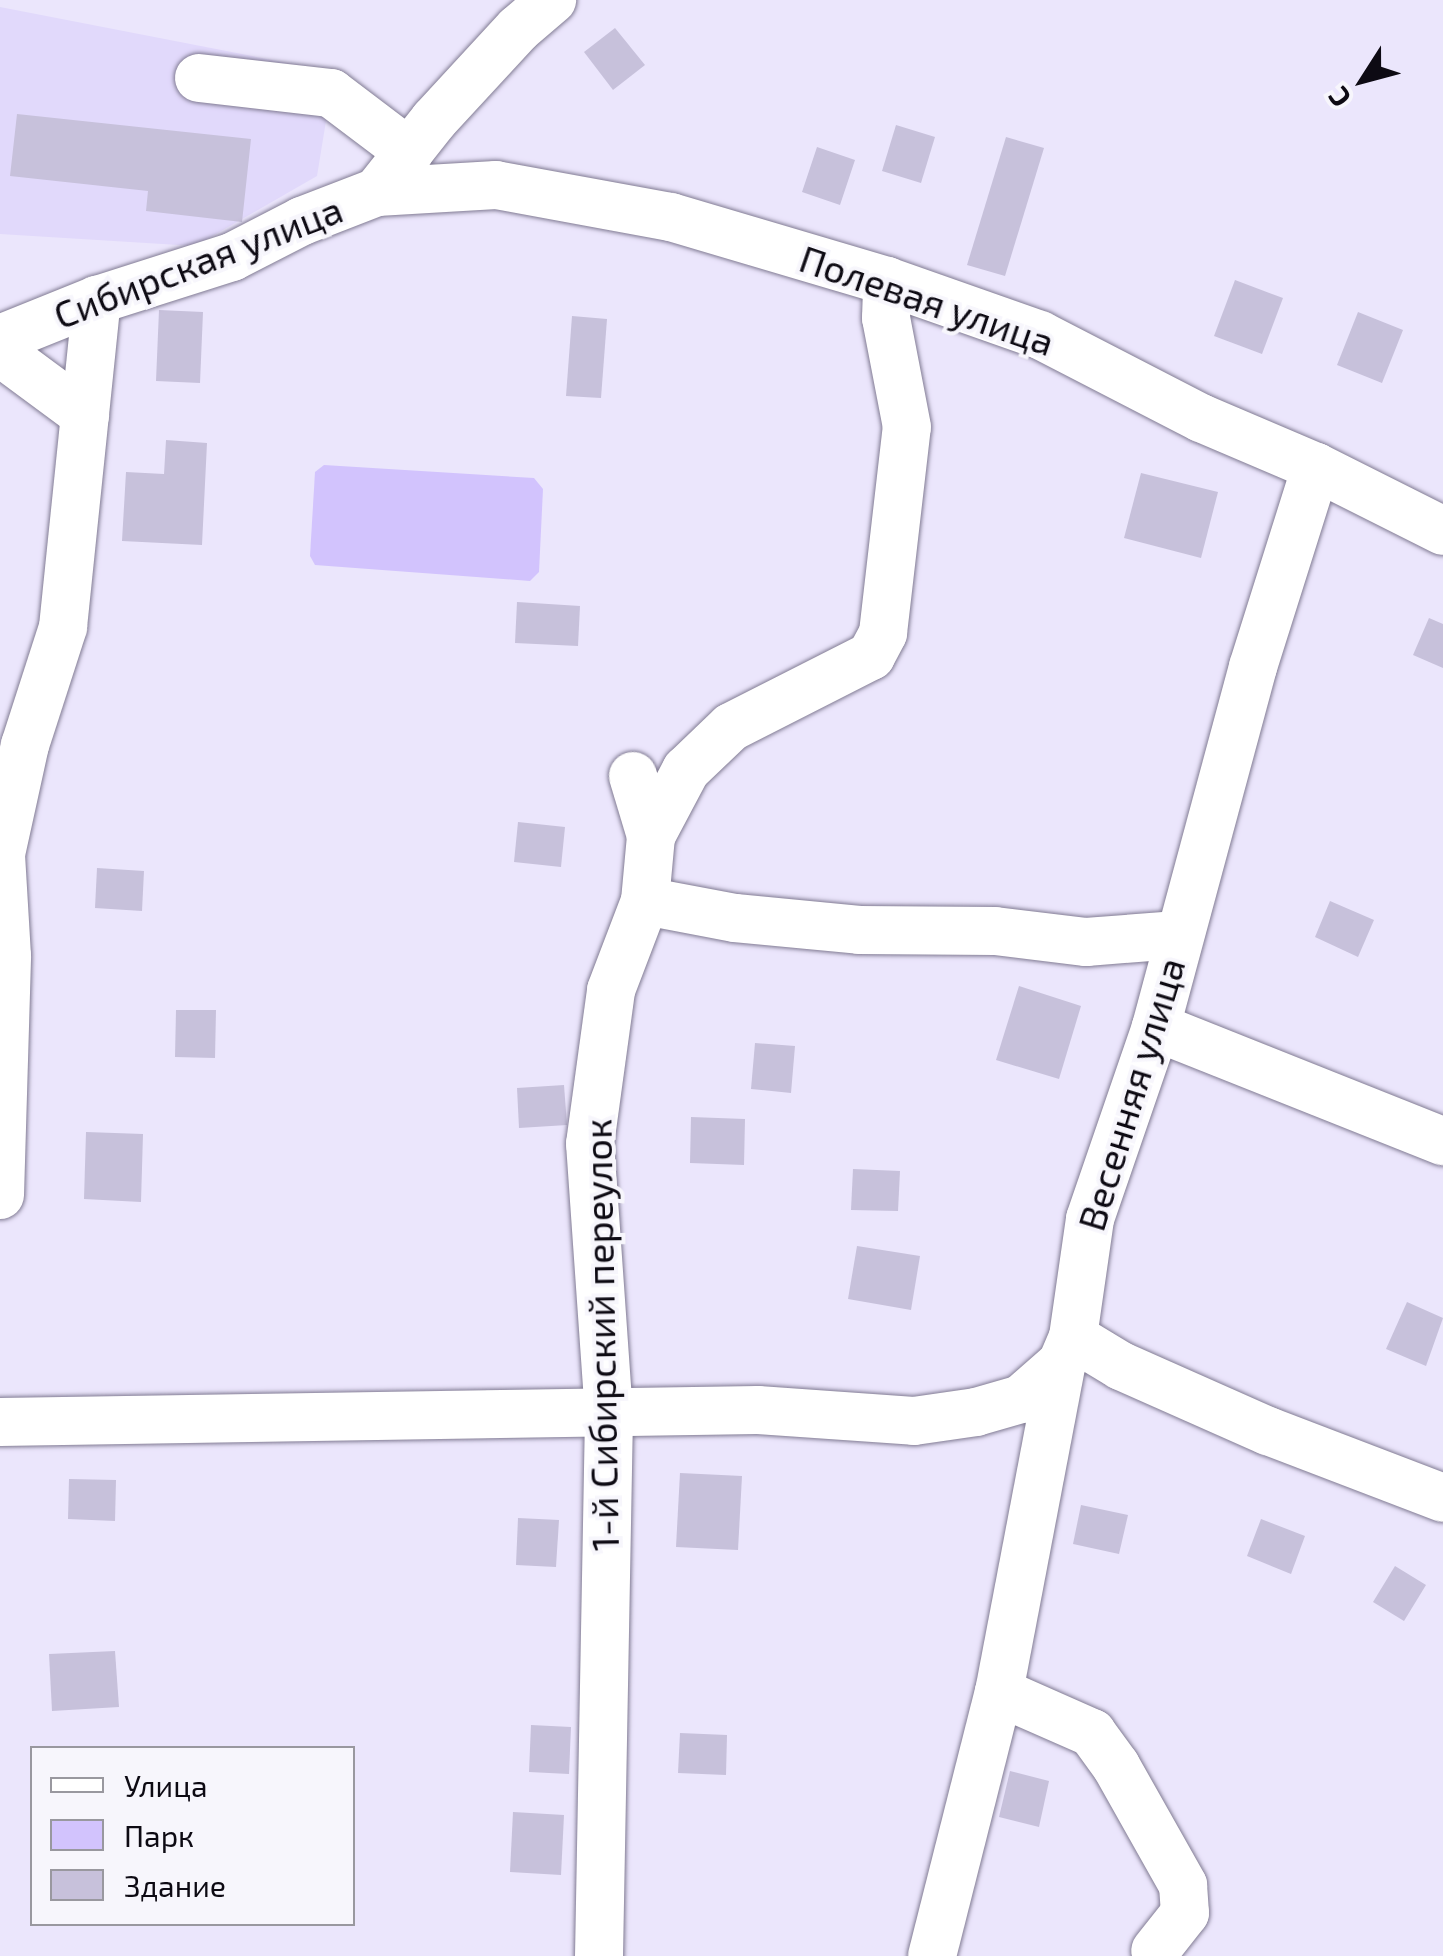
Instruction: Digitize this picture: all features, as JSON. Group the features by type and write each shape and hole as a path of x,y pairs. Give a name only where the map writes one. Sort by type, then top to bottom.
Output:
{"street":[{"name":"Сибирская улица","path":"0,339 97,300 232,257 302,221 376,192 518,29 552,0"},
{"path":"199,78 331,93 409,152"},
{"name":"Полевая улица","path":"376,192 496,186 671,217 888,281 1040,335 1201,418 1316,467 1443,531"},
{"path":"651,836 686,770 732,726 850,671 871,656 883,633 907,427 886,318 888,281"},
{"path":"0,1195 7,956 1,854 12,745 64,627 97,300"},
{"path":"0,352 85,414"},
{"name":"Весенняя улица","path":"932,1956 998,1692 1068,1350 1090,1218 1156,1027 1253,668 1316,467"},
{"path":"633,776 651,836"},
{"name":"1-й Сибирский переулок","path":"599,1956 608,1415 590,1144 611,990 644,901 651,836"},
{"path":"644,901 735,918 859,930 996,931 1086,942 1178,935"},
{"path":"1156,1027 1439,1139"},
{"path":"0,1422 758,1410 914,1421 976,1412 1020,1400 1068,1350 1121,1366 1268,1431 1443,1498"},
{"path":"998,1692 1092,1733 1116,1766 1183,1885 1185,1914 1155,1951"}],"shaded area":[{"path":"0,7 334,72 317,176 195,246 0,234"}],"green space":[{"path":"324,465 534,478 543,489 539,572 530,581 315,565 310,556 315,472"}],"building":[{"path":"615,28 645,65 613,90 584,52"},
{"path":"17,114 251,139 242,222 146,211 148,191 10,176"},
{"path":"896,125 935,137 921,183 882,171"},
{"path":"1006,137 1044,148 1005,276 967,265"},
{"path":"817,147 855,160 840,205 802,192"},
{"path":"1235,280 1283,298 1262,354 1214,336"},
{"path":"159,310 203,312 200,383 156,381"},
{"path":"1358,312 1403,330 1382,383 1337,365"},
{"path":"572,316 607,319 601,398 566,396"},
{"path":"166,440 207,443 202,545 122,541 126,472 164,474"},
{"path":"1141,473 1218,492 1201,558 1124,538"},
{"path":"517,602 580,606 578,646 515,643"},
{"path":"1429,618 1443,624 1443,668 1413,655"},
{"path":"518,822 565,827 561,867 514,862"},
{"path":"97,868 144,871 142,911 95,908"},
{"path":"1330,901 1374,920 1358,957 1315,937"},
{"path":"1019,986 1081,1006 1059,1079 996,1060"},
{"path":"176,1010 216,1010 215,1058 175,1057"},
{"path":"755,1043 795,1046 791,1093 751,1089"},
{"path":"564,1085 567,1125 519,1128 517,1088"},
{"path":"691,1117 745,1119 744,1165 690,1163"},
{"path":"86,1132 143,1134 141,1202 84,1199"},
{"path":"853,1169 900,1171 898,1211 851,1210"},
{"path":"857,1246 920,1256 911,1310 848,1299"},
{"path":"1407,1302 1443,1318 1426,1366 1386,1349"},
{"path":"680,1473 742,1476 738,1550 676,1547"},
{"path":"69,1479 116,1480 115,1521 68,1519"},
{"path":"1081,1505 1128,1515 1119,1554 1073,1544"},
{"path":"518,1518 559,1520 556,1567 516,1565"},
{"path":"1261,1519 1305,1536 1291,1574 1247,1556"},
{"path":"1395,1566 1426,1585 1404,1621 1373,1602"},
{"path":"115,1651 119,1707 52,1711 49,1654"},
{"path":"531,1725 571,1727 569,1774 529,1772"},
{"path":"680,1733 727,1735 726,1775 678,1773"},
{"path":"1010,1771 1049,1781 1039,1827 999,1817"},
{"path":"513,1812 564,1815 561,1875 510,1872"}]}
